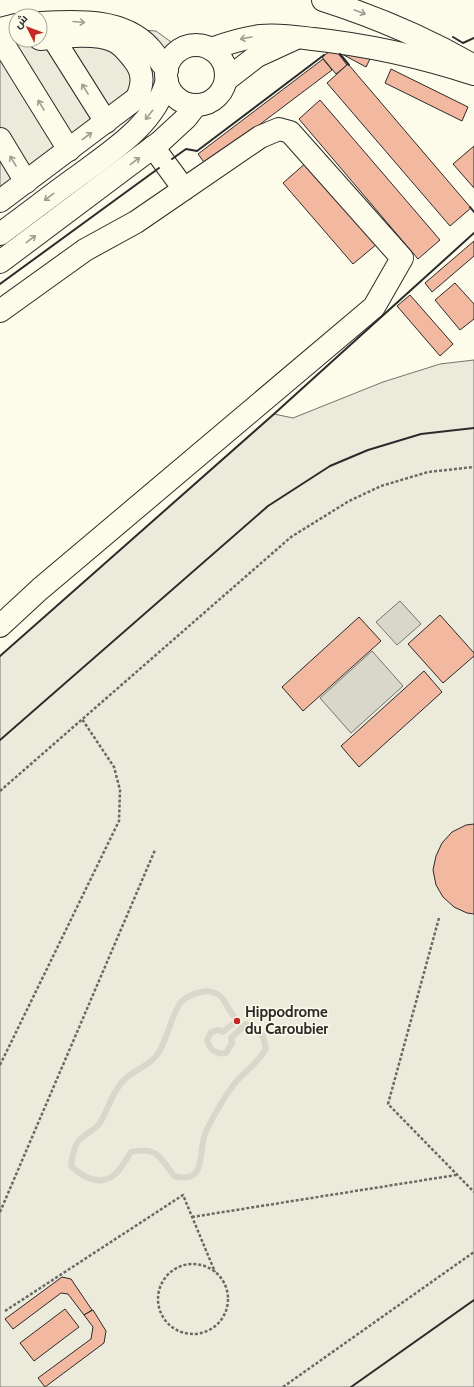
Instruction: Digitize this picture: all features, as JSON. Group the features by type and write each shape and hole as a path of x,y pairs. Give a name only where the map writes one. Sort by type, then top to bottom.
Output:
{"main road":[{"path":"323,0 396,25 444,48 474,66"},
{"path":"48,33 76,21 125,29 150,48 167,76 170,90 177,98 186,103 196,105 207,103 216,98 222,90 226,80 257,56 299,37"},
{"path":"0,201 138,98 142,87 142,75 137,65 123,47 114,41 104,38 48,35"},
{"path":"211,49 241,39 263,35 299,37 354,44 442,64 474,74"},
{"path":"1,40 69,150"},
{"path":"48,43 106,122"},
{"path":"0,234 129,137 154,109 163,95 170,61 183,48 197,45 211,49 218,54 223,62 226,80"},
{"path":"0,262 174,131 196,105"},
{"path":"0,311 85,250 136,222 260,137 279,129 290,132 402,258 374,307 40,589 0,626"},
{"path":"0,139 26,182"},
{"path":"153,147 184,189"}],"path":[{"path":"0,791 291,537 348,501 382,486 428,472 474,467"},
{"path":"0,1065 119,821 120,790 114,767 82,719"},
{"path":"0,1212 155,850"},
{"path":"439,918 388,1104 474,1192"},
{"path":"192,1217 456,1175"},
{"path":"5,1311 183,1195 215,1272 226,1286 228,1299 226,1312 218,1324 207,1332 194,1335 180,1332 168,1325 161,1314 158,1300 160,1286 168,1275 179,1267 192,1264 206,1266 215,1272"},
{"path":"283,1387 474,1252"}],"shaded area":[{"path":"48,24 156,31 178,47 176,67 0,201 0,31 8,30 8,48 48,48"},
{"name":"Hippodrome du Caroubier","path":"474,360 474,1387 0,1387 0,656 274,414 293,418 383,382 440,364"},
{"path":"400,601 421,624 397,645 376,622"},
{"path":"372,651 403,686 351,733 320,698"}],"building":[{"path":"334,48 347,65 336,74 322,57"},
{"path":"340,53 371,57 366,67"},
{"path":"323,59 332,70 206,165 198,154"},
{"path":"348,64 471,208 450,226 327,83"},
{"path":"391,69 468,107 462,121 385,83"},
{"path":"320,100 440,240 418,259 299,119"},
{"path":"474,146 474,188 453,164"},
{"path":"307,162 377,244 353,264 283,183"},
{"path":"474,241 474,256 432,292 425,283"},
{"path":"455,283 474,304 474,319 460,330 435,300"},
{"path":"410,295 453,344 440,356 397,306"},
{"path":"440,615 474,653 474,656 443,683 408,644"},
{"path":"359,617 381,641 303,711 282,687"},
{"path":"424,671 442,692 359,767 341,746"},
{"path":"474,824 474,914 467,913 454,907 443,897 436,885 433,870 436,856 442,843 452,832 466,825"},
{"path":"62,1277 71,1279 92,1310 84,1315 68,1294 61,1293 13,1329 5,1319"},
{"path":"65,1309 79,1327 34,1361 20,1343"},
{"path":"93,1310 106,1331 104,1343 45,1387 38,1378 91,1339 93,1327 84,1315"}],"waterway":[{"path":"206,991 213,992 222,998 237,1020 223,1032 218,1030 211,1032 207,1040 211,1049 219,1053 226,1053 232,1043 231,1038 246,1024 263,1036 266,1049 259,1059 235,1083 216,1112 203,1139 200,1164 197,1171 192,1176 174,1176 161,1158 157,1155 152,1152 140,1151 131,1152 119,1170 108,1179 91,1179 81,1174 71,1166 77,1143 100,1123 117,1088 121,1083 154,1059 157,1055 181,1002 192,995 206,991"}],"wall":[{"path":"453,37 463,43 474,38"},
{"path":"340,54 349,65"},
{"path":"172,159 186,149 197,151 324,55"},
{"path":"0,284 159,168"},
{"path":"470,207 474,212"},
{"path":"0,656 274,414 474,233"},
{"path":"0,740 268,506 330,466 368,450 421,434 474,428"},
{"path":"351,1387 474,1300"}],"place":[{"name":"Hippodrome du Caroubier","path":"237,1021"}]}
